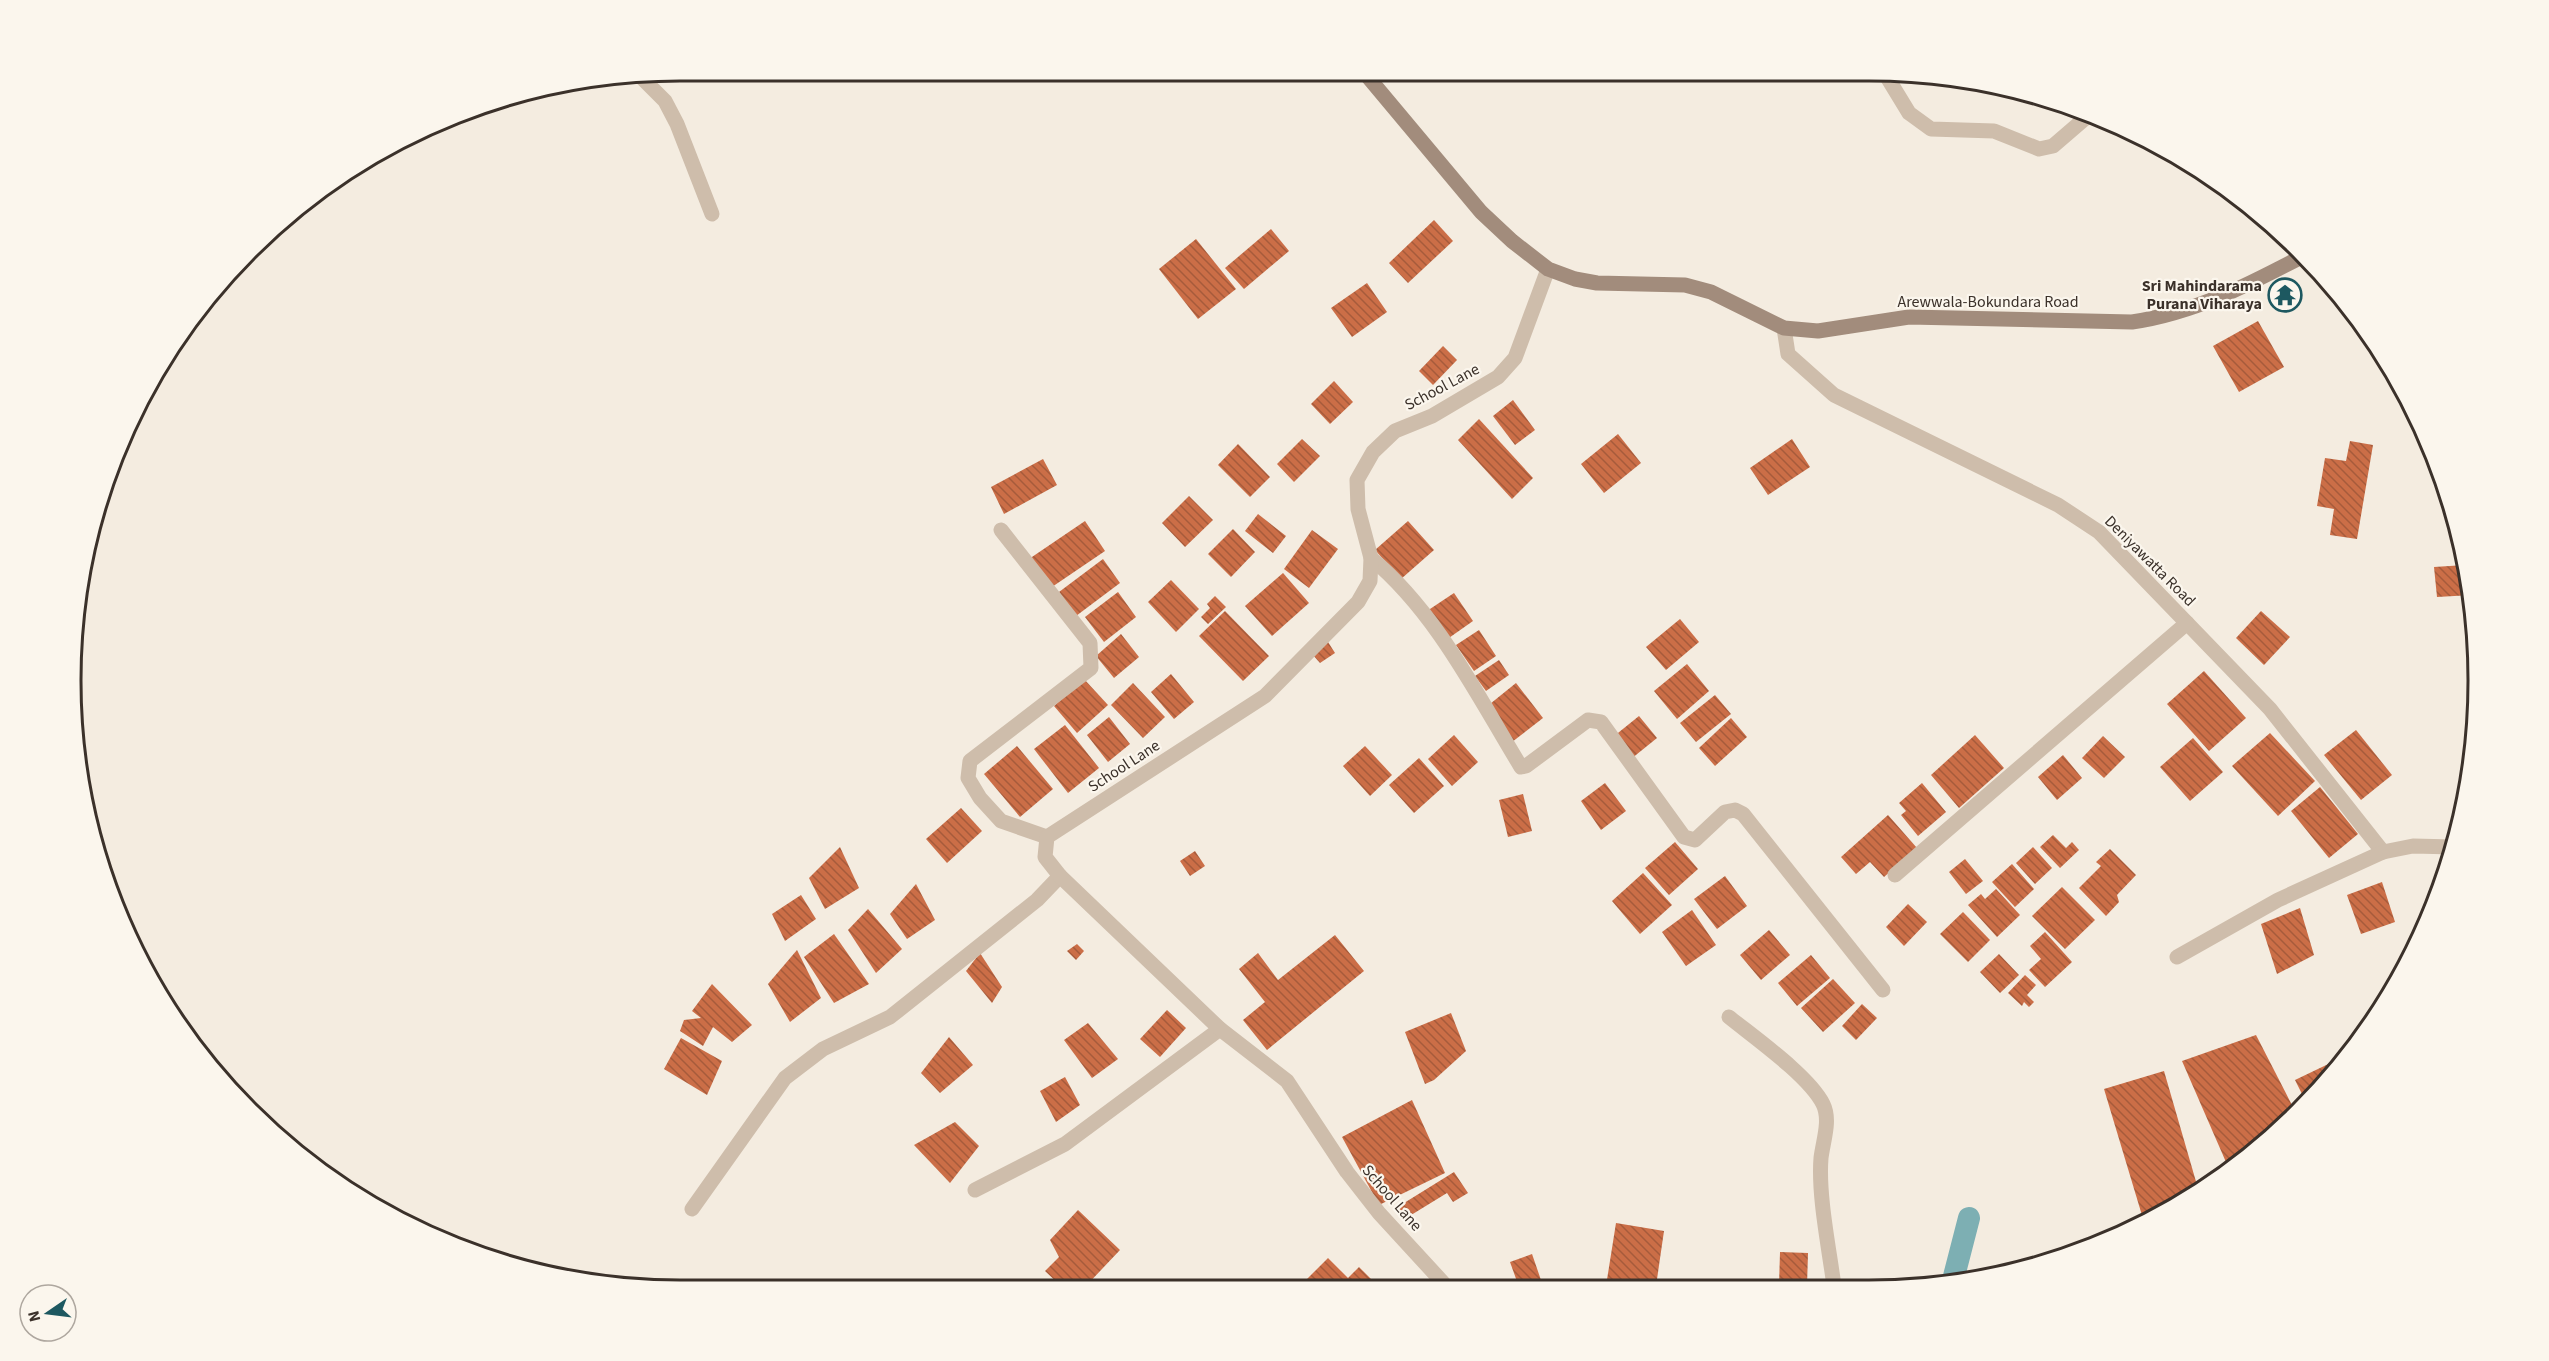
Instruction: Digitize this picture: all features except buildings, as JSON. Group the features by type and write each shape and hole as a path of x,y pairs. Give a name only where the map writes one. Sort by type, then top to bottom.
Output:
{"street":[{"name":"Arewwala-Bokundara Road","path":"1371,81 1481,212 1512,241 1548,269 1597,283 1685,285 1720,296 1784,328 1818,331 1909,317 2132,322 2159,318 2203,304 2254,282 2295,260"},
{"path":"646,82 665,101 677,124 712,214"},
{"path":"1890,82 1909,113 1931,129 1994,131 2039,149 2053,146 2082,121"},
{"name":"School Lane","path":"1441,1280 1379,1213 1347,1172 1287,1081 1220,1029 1060,876 1045,857 1047,837 1265,696 1358,602 1370,581 1371,558 1358,509 1357,480 1373,452 1395,431 1442,410 1498,377 1515,358 1548,269"},
{"name":"Deniyawatta Road","path":"1784,328 1788,354 1834,395 2058,505 2091,526 2122,554 2270,709 2383,852"},
{"path":"1001,530 1090,643 1091,668 970,762 968,778 980,798 1001,820 1047,837"},
{"path":"1371,558 1412,598 1454,657 1521,767 1526,766 1588,720 1601,722 1684,837 1695,840 1725,812 1735,810 1743,814 1883,990"},
{"path":"1895,875 2187,623"},
{"path":"2177,957 2278,900 2383,852 2413,846 2445,847"},
{"path":"692,1209 785,1078 823,1049 890,1017 1037,900 1060,876"},
{"path":"1729,1017 1812,1087 1824,1105 1827,1122 1821,1160 1833,1280"},
{"path":"975,1190 1065,1144 1220,1029"}],"waterway":[{"path":"1955,1274 1969,1218"}],"place":[{"name":"Sri Mahindarama Purana Viharaya","path":"2285,295"}]}
